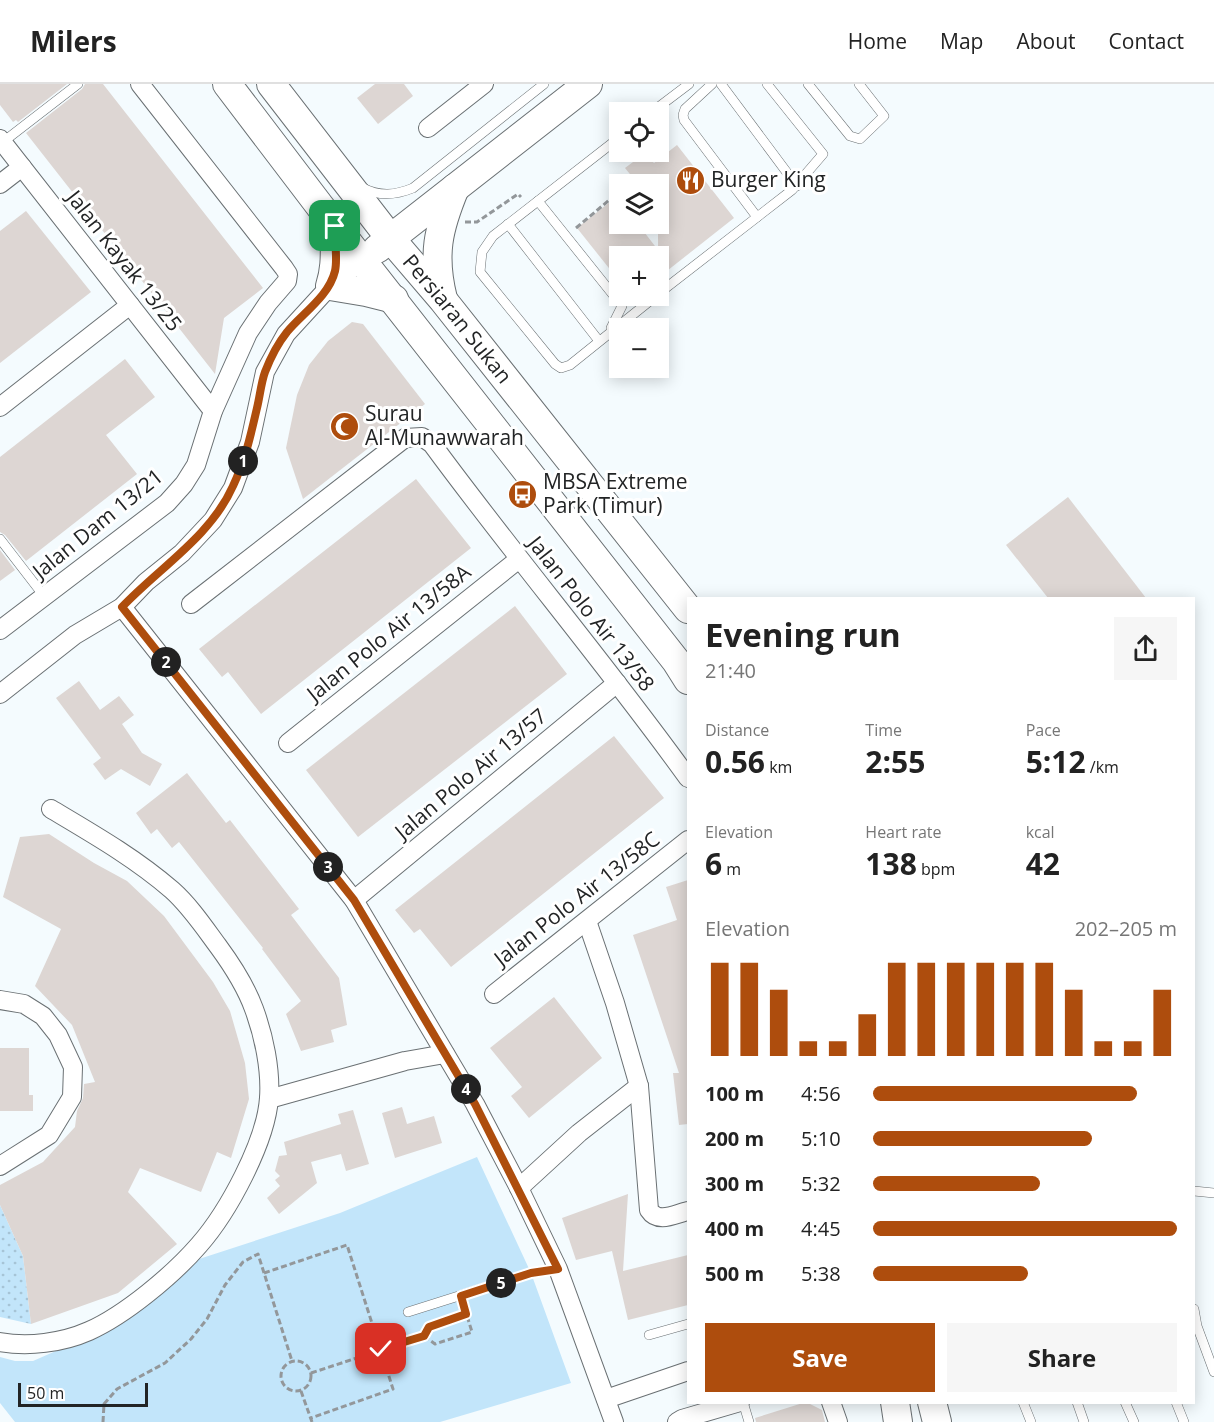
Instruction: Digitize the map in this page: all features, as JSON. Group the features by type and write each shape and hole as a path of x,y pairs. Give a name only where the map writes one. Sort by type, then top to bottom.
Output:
{"main road":[{"name":"Persiaran Sukan","path":"227,84 335,226 676,661 687,679"},
{"name":"Persiaran Sukan","path":"271,84 390,238 443,300 687,608"},
{"path":"363,260 588,84"},
{"path":"443,300 437,276 436,251 440,230 454,188"},
{"path":"335,226 336,259 330,286 394,299"},
{"path":"895,1404 898,1422"},
{"path":"932,1404 937,1422"}],"street":[{"name":"Jalan Dam 13/21","path":"0,630 167,503 184,484 196,465 213,411 248,333 268,303 287,281 288,274 284,268 140,84"},
{"path":"428,128 484,84"},
{"name":"Jalan Kayak 13/25","path":"1,141 213,411"},
{"path":"0,184 22,167"},
{"path":"0,694 75,635 122,607 146,582 182,553 213,520 233,488 250,442 265,372 286,334 330,286 363,260"},
{"path":"0,407 130,305"},
{"name":"Jalan Polo Air 13/58","path":"191,604 405,438 422,437 432,444 687,777"},
{"name":"Jalan Polo Air 13/58A","path":"288,743 519,559"},
{"path":"122,607 354,900 475,1104 519,1188 558,1269 614,1422"},
{"name":"Jalan Polo Air 13/57","path":"354,900 617,683"},
{"path":"0,1342 20,1346 55,1341 89,1331 129,1307 167,1277 200,1244 228,1203 251,1158 262,1129 269,1099 266,1056 254,1009 233,966 203,926 173,891 120,850 51,809"},
{"name":"Jalan Polo Air 13/58C","path":"494,994 687,841"},
{"path":"587,921 615,1003 639,1086 649,1210 652,1216 659,1218 687,1210"},
{"path":"0,1000 24,1004 43,1016 58,1035 73,1067 72,1097 49,1135 0,1166"},
{"path":"269,1099 405,1061 445,1054"},
{"path":"519,1188 579,1133 639,1086"},
{"path":"606,1399 687,1371"},
{"path":"677,1422 735,1404"},
{"path":"832,1404 838,1422"}],"lane":[{"path":"1,141 78,84"},
{"path":"342,177 371,192 399,194 413,188 544,84"},
{"path":"665,102 689,84"},
{"path":"712,84 685,109 684,120 757,217"},
{"path":"721,84 796,186"},
{"path":"669,286 796,186 823,154 767,84"},
{"path":"808,84 850,136 860,139 884,116 859,84"},
{"path":"609,146 493,236 482,252 480,272 555,364 561,368 570,365 643,306"},
{"path":"535,203 622,306 608,333"},
{"path":"508,224 599,341"},
{"path":"0,539 44,596"},
{"path":"1195,1191 1214,1193"},
{"path":"408,1312 531,1273 558,1269"},
{"path":"1195,1315 1214,1372"},
{"path":"649,1335 687,1324"},
{"path":"743,1404 749,1422"},
{"path":"1024,1404 1031,1422"},
{"path":"1078,1404 1084,1422"},
{"path":"1126,1404 1134,1422"},
{"path":"1177,1404 1184,1422"}],"path":[{"path":"460,222 477,222 518,194 535,203"},
{"path":"567,239 581,222 609,200"},
{"path":"264,1273 347,1245 393,1389 311,1420 301,1391"},
{"path":"103,1422 105,1404 117,1389 165,1363 207,1319 225,1285 243,1262 258,1254 292,1361"},
{"path":"424,1336 435,1344 472,1332 461,1296"},
{"path":"311,1372 424,1336 429,1327 466,1314"},
{"path":"292,1361 302,1362 311,1372 311,1380 301,1391 291,1391 284,1386 281,1380 281,1373 285,1365 292,1361"}],"shaded area":[{"path":"477,1157 531,1273 571,1383 440,1422 15,1422 0,1403 0,1357 15,1361 33,1361 90,1336 196,1260 340,1213"},
{"path":"0,1205 23,1256 31,1324 0,1317"}],"building":[{"path":"0,84 67,84 18,122 16,120 13,122 0,105"},
{"path":"85,84 103,84 263,288 224,318 215,374 26,133 82,89"},
{"path":"375,84 404,84 413,96 378,124 357,98"},
{"path":"677,145 734,218 669,269 669,246 658,246 658,234 669,234 669,174 630,174 625,168 633,162 669,162 669,151"},
{"path":"609,203 609,234 646,234 655,246 609,246 609,268 577,228"},
{"path":"26,211 91,292 0,363 0,231"},
{"name":"Surau Al-Munawwarah","path":"352,322 363,324 425,404 303,499 286,448 297,395 309,365 328,341"},
{"path":"125,359 155,397 106,435 137,474 26,561 0,532 0,457"},
{"path":"416,479 471,548 261,714 228,672 222,677 199,649"},
{"path":"1068,497 1145,597 1047,597 1006,545"},
{"path":"0,550 15,570 0,581"},
{"path":"515,606 567,674 358,837 306,770"},
{"path":"79,681 100,710 119,696 134,715 122,724 142,753 162,764 150,786 121,769 105,780 93,764 101,758 56,698"},
{"path":"614,736 664,798 451,967 420,929 414,933 395,910"},
{"path":"187,773 226,823 230,820 299,909 291,915 339,978 347,1025 331,1030 334,1042 301,1051 286,1014 301,1001 263,948 179,842 172,848 157,829 151,834 136,813"},
{"path":"49,834 127,881 164,916 213,982 230,1011 245,1063 249,1099 231,1158 217,1152 201,1192 140,1168 128,1192 177,1244 118,1293 31,1324 23,1256 0,1205 0,1185 43,1162 75,1127 77,1111 83,1098 84,1084 95,1082 72,1025 35,986 61,929 3,897 20,837"},
{"path":"687,880 687,1124 679,1125 673,1073 679,1073 633,935 677,920 666,887"},
{"path":"554,997 602,1058 529,1118 511,1096 522,1087 490,1048"},
{"path":"0,1048 29,1048 29,1095 33,1095 33,1111 0,1111"},
{"path":"402,1107 407,1124 434,1116 442,1143 395,1158 382,1113"},
{"path":"353,1110 369,1164 346,1171 341,1154 311,1162 317,1183 279,1214 267,1198 280,1186 275,1180 280,1176 275,1171 279,1156 287,1155 284,1142 341,1124 338,1114"},
{"path":"628,1194 623,1271 687,1255 687,1305 628,1320 612,1251 576,1260 562,1218"},
{"path":"800,1404 810,1404 822,1410 825,1422 756,1422 755,1418"}],"place":[{"name":"Burger King","path":"690,180"},
{"name":"Surau Al-Munawwarah","path":"344,426"},
{"name":"MBSA Extreme Park (Timur)","path":"522,494"}],"route":[{"path":"335,226 336,259 330,286 286,334 265,372 250,442 233,488 213,520 182,553 146,582 122,607 354,900 475,1104 558,1269 531,1273 461,1296 466,1314 429,1327 424,1336 381,1349"}]}
